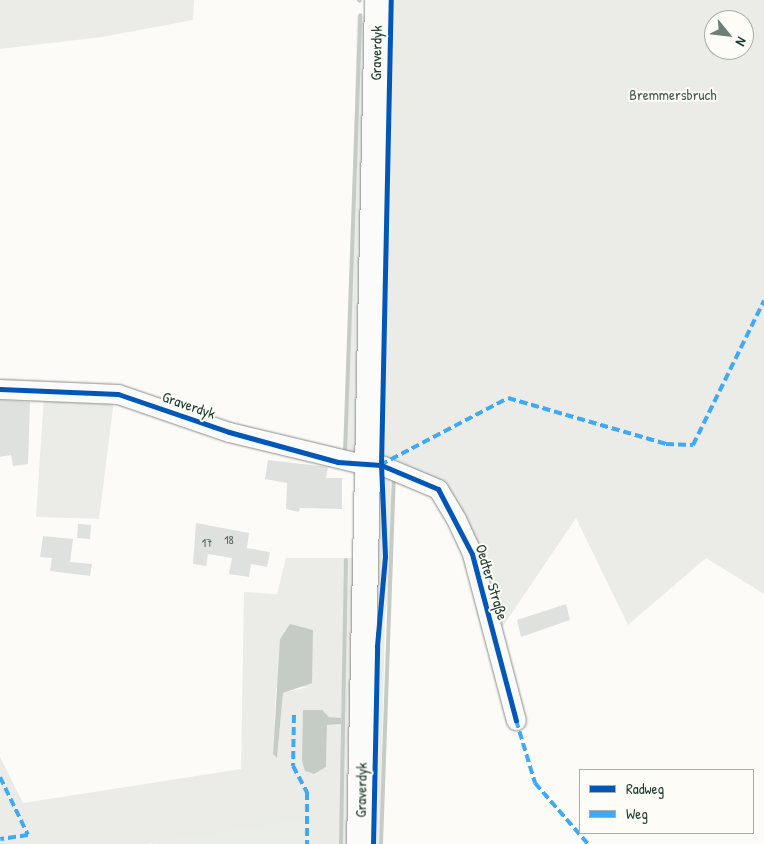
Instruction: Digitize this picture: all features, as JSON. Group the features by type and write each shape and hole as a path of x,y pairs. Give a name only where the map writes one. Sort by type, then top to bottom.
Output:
{"main road":[{"name":"Graverdyk","path":"359,844 374,465 377,0"}],"street":[{"name":"Graverdyk","path":"0,388 118,394 229,432 374,465"},
{"name":"Oedter Straße","path":"374,465 438,489 456,519 472,554 516,720"}],"shaded area":[{"path":"290,624 313,630 312,683 283,693 277,758 273,754 280,639"},
{"path":"303,710 322,710 329,717 341,718 341,724 327,725 326,767 314,774 305,771 302,761"},
{"path":"311,818 311,844 148,844 282,821"}],"green space":[{"path":"0,0 194,0 193,20 102,37 0,49"},
{"name":"Bremmersbruch","path":"384,0 764,0 764,594 706,558 628,625 576,518 499,632 438,480 400,462 390,471 379,456"},
{"path":"357,15 368,17 355,452 347,456"},
{"path":"44,395 114,400 99,519 36,517"},
{"path":"378,474 390,475 393,554 385,616 380,844 366,844"},
{"path":"286,558 357,558 351,844 311,844 311,818 148,844 0,844 0,757 23,803 241,769 244,592 277,594","holes":["308,687 283,693 277,758 273,754 276,688","329,717 340,718 327,725 326,767 314,774 305,771"]}],"building":[{"path":"0,400 30,402 28,464 13,466 11,455 0,457"},
{"path":"268,460 328,467 326,478 342,478 342,509 300,508 299,512 286,509 287,483 265,479"},
{"path":"196,523 249,533 247,548 270,552 267,567 251,564 249,577 229,574 232,558 208,554 206,566 193,564"},
{"path":"78,524 91,525 90,539 77,538"},
{"path":"43,536 73,539 70,562 92,564 90,576 50,571 52,558 40,557"},
{"path":"566,604 570,620 521,637 517,620"}],"waterway":[{"path":"345,453 360,15"},
{"path":"381,844 394,477"},
{"path":"341,844 346,560"}],"marked path":[{"path":"380,465 508,398 666,444 693,445 764,301"},
{"path":"294,715 293,766 307,792 307,844"},
{"path":"516,720 535,783 579,834"},
{"path":"0,777 28,835 0,839"},
{"path":"579,834 588,844"}],"cycle path":[{"path":"373,844 377,646 385,556 381,465 391,0"},
{"path":"0,389 118,394 229,432 338,462 381,465 438,489 472,554 516,720"}]}
